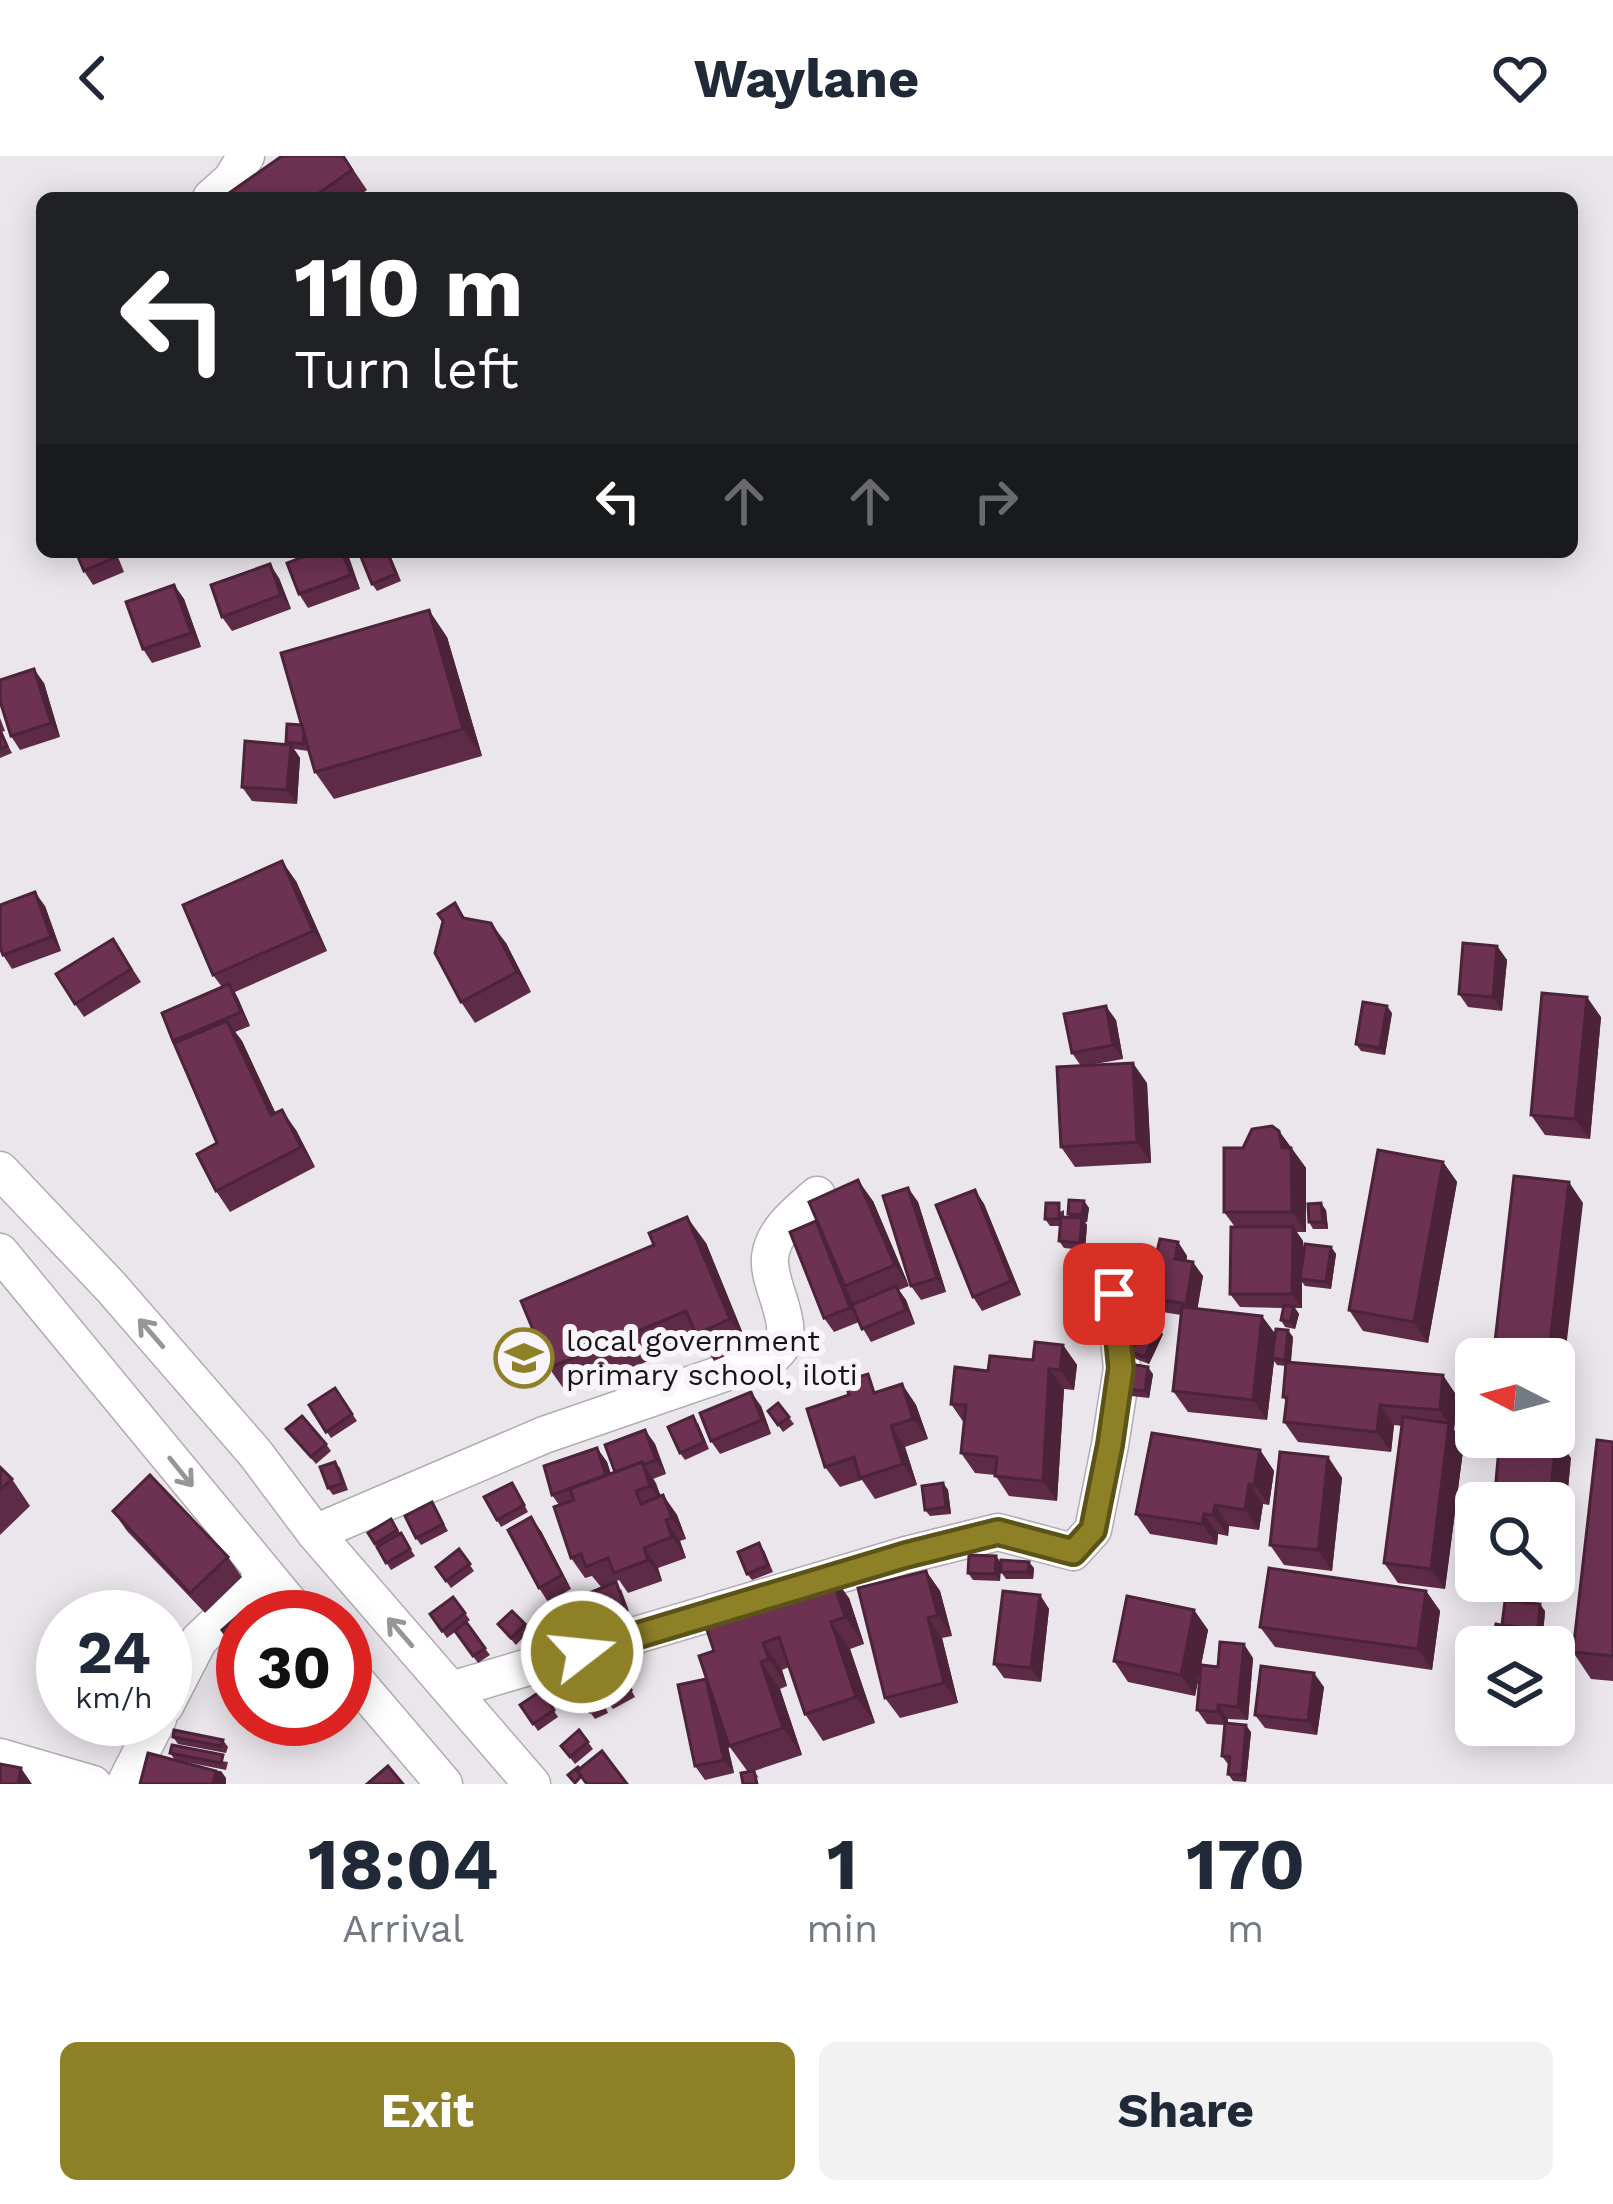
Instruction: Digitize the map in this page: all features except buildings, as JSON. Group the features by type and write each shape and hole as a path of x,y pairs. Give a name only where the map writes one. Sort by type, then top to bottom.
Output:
{"street":[{"path":"218,192 245,156"},
{"path":"0,1170 226,1420 315,1533 532,1784"},
{"path":"315,1533 544,1436 782,1349 787,1336 770,1256 786,1223 817,1195"},
{"path":"0,1252 278,1590"},
{"path":"451,1690 998,1532 1073,1552 1093,1530 1110,1445 1121,1368 1114,1294"},
{"path":"192,1654 199,1640 266,1576"},
{"path":"372,1700 444,1784"},
{"path":"125,1784 144,1746"},
{"path":"0,1757 93,1784"}],"place":[{"name":"local government primary school, iloti","path":"524,1358"}],"route":[{"path":"582,1652 998,1532 1073,1552 1093,1530 1110,1445 1121,1368 1114,1294"}]}
